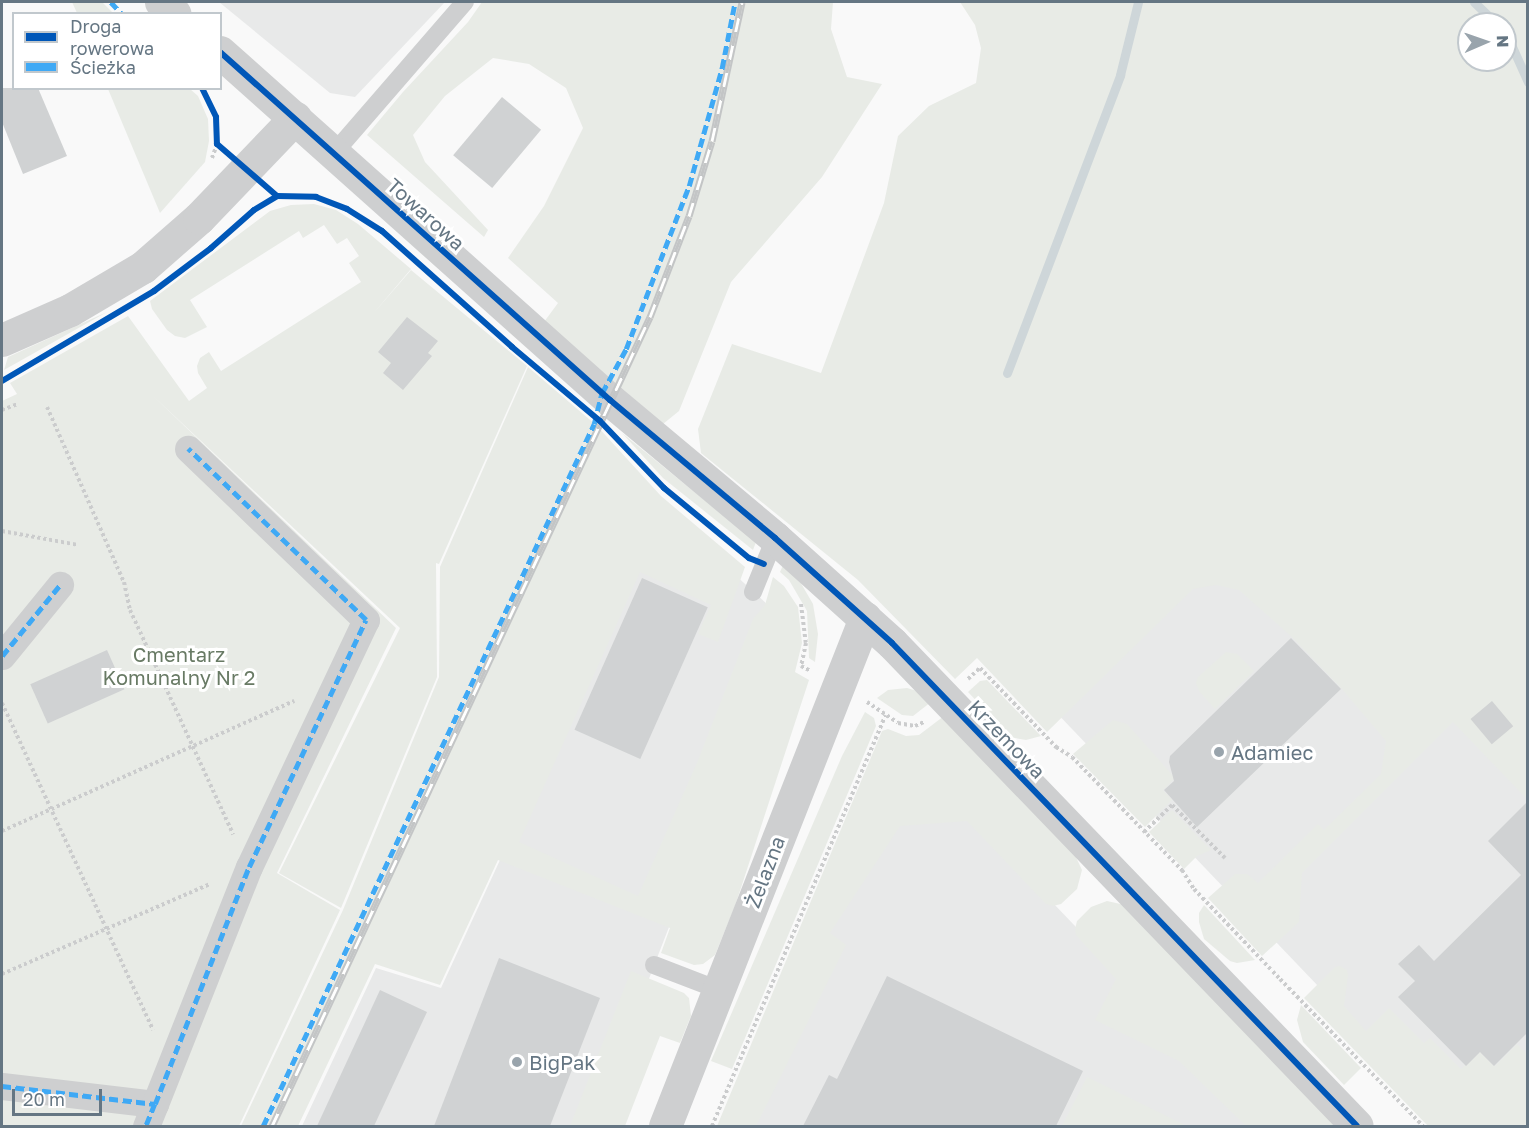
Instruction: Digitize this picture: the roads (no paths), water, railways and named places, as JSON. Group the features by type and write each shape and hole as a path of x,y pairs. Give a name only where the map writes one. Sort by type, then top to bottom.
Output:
{"street":[{"path":"161,2 173,12"},
{"name":"Towarowa","path":"222,54 610,400"},
{"path":"2,340 70,310 143,267 200,218 295,118"},
{"name":"Krzemowa","path":"610,400 775,538 865,618 1357,1126"},
{"path":"2,1086 151,1115 249,867 366,620 188,449"},
{"path":"2,656 60,585"},
{"name":"Żelazna","path":"665,1126 865,618"}],"lane":[{"path":"334,153 465,2"},
{"path":"753,592 775,538"},
{"path":"654,965 719,990"}],"waterway":[{"path":"1007,373 1120,75 1138,2"},
{"path":"1474,2 1484,12"},
{"path":"1517,58 1528,82"}],"railway":[{"path":"272,1126 650,317 689,216 712,141 742,2"}],"place":[{"name":"Adamiec","path":"1219,752"},
{"name":"BigPak","path":"517,1062"}],"park label":[{"name":"Cmentarz Komunalny Nr 2","path":"179,666"}]}
